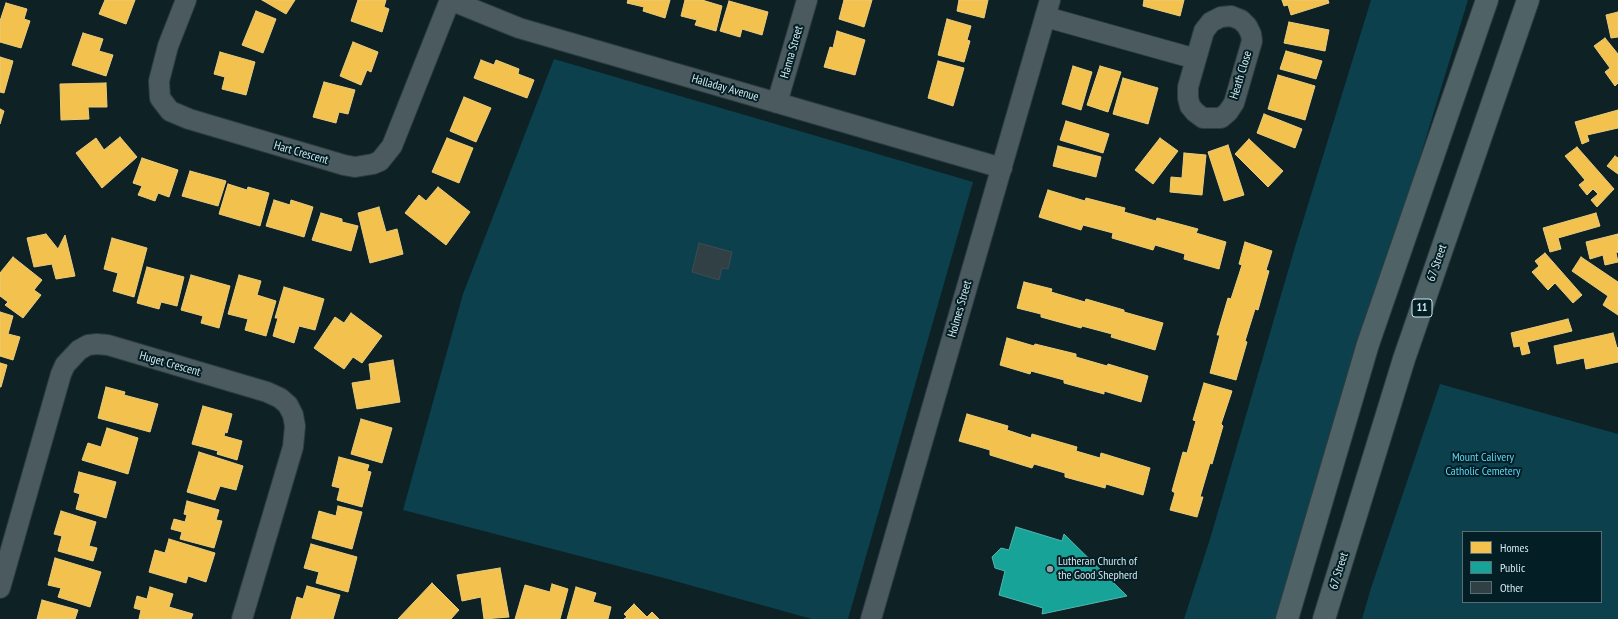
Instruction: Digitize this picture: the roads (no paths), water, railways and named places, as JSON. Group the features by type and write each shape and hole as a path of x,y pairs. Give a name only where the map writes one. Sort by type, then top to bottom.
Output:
{"main road":[{"path":"1287,619 1368,344 1487,0"},
{"name":"67 Street","path":"1324,619 1404,359 1528,0"}],"street":[{"name":"Hart Crescent","path":"186,0 168,46 159,81 160,98 170,111 189,120 344,165 355,166 373,164 380,161 392,146 450,0"},
{"name":"Halladay Avenue","path":"450,0 519,28 1002,168"},
{"name":"Hanna Street","path":"777,104 807,0"},
{"path":"1048,8 1196,59"},
{"name":"Holmes Street","path":"870,619 1048,8"},
{"name":"Heath Close","path":"1231,16 1241,20 1248,26 1252,41 1234,103 1228,112 1221,118 1203,118 1190,106 1188,87 1196,59 1204,32 1211,22 1221,17 1231,16"},
{"name":"Huget Crescent","path":"0,588 61,374 65,365 79,350 88,345 108,345 267,392 280,398 288,405 293,415 295,426 293,447 242,619"}],"place":[{"name":"Lutheran Church of the Good Shepherd","path":"1050,569"}],"park label":[{"name":"Mount Calivery Catholic Cemetery","path":"1483,465"}]}
